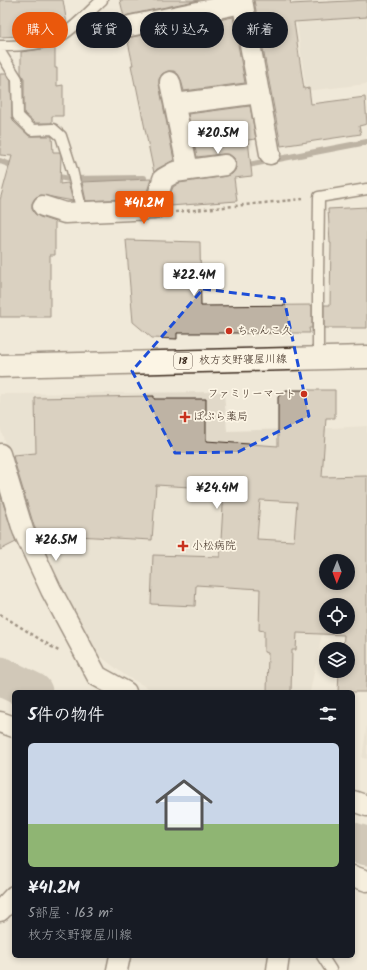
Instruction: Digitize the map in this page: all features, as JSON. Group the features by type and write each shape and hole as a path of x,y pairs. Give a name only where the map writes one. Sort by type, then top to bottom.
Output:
{"main road":[{"name":"枚方交野寝屋川線","path":"0,366 367,357"}],"street":[{"path":"132,26 242,1 270,154"},
{"path":"170,82 188,170"},
{"path":"175,104 259,93"},
{"path":"43,206 65,213 154,208 163,179 175,172 225,165"},
{"path":"0,454 23,530 93,684 118,690"},
{"path":"0,722 12,726"},
{"path":"355,801 367,806"},
{"path":"355,877 367,881"},
{"path":"117,970 120,958"},
{"path":"277,970 279,958"}],"lane":[{"path":"0,46 22,46 47,42 65,33 102,0"},
{"path":"0,52 17,80 18,116 32,130 53,129 62,136 82,212"},
{"path":"318,358 319,197 367,189"},
{"path":"323,958 331,970"}],"path":[{"path":"154,208 165,213 319,197"},
{"path":"0,614 64,655"}],"highlighted area":[{"path":"203,289 284,299 309,416 238,452 175,453 132,371"}],"shaded area":[{"path":"294,0 367,0 367,84 306,91"},
{"name":"小松病院","path":"224,392 227,431 367,426 367,609 355,606 355,598 319,598 319,634 322,634 319,642 310,690 151,690 126,676 91,649 31,531 0,427 0,394"},
{"path":"367,724 367,759 362,758"}],"building":[{"path":"0,0 63,0 65,12 12,12 12,36 0,37"},
{"path":"120,0 199,0 132,14 132,12 123,12"},
{"path":"254,0 290,0 291,4 367,0 367,17 294,22 304,89 309,88 311,104 365,97 367,124 359,126 361,134 281,146 263,48 288,48 288,12 256,12"},
{"path":"232,17 232,48 239,48 245,83 184,91 178,74 174,71 168,71 162,74 159,79 159,84 174,160 157,169 154,173 131,65 133,65 129,48 132,48 132,37 140,35 140,48 224,48 224,19"},
{"path":"55,48 57,86 63,85 63,116 52,116 52,123 35,123 24,113 24,79 21,73 21,52"},
{"path":"0,74 6,74 11,81 13,121 29,136 52,137 53,152 60,152 61,156 60,184 68,183 73,201 41,195 36,197 32,203 32,209 35,214 55,222 55,255 50,255 50,317 0,317 0,200 12,156 0,155"},
{"path":"250,106 256,139 248,140 252,176 234,178 237,201 170,206 169,197 173,187 179,183 227,176 232,174 236,169 234,158 229,154 197,157 188,114"},
{"path":"151,179 145,198 86,201 82,182"},
{"path":"367,207 367,328 324,328 324,305 330,305 331,243 328,209"},
{"path":"126,240 200,242 201,306 312,305 312,328 309,328 310,333 177,333 177,339 152,338 133,322"},
{"path":"286,390 335,390 335,418 326,418 322,477 367,476 366,692 355,692 355,690 338,690 339,678 355,678 355,642 344,642 344,635 320,634 355,634 355,598 319,598 319,634 297,633 296,650 292,650 291,690 267,690 268,653 264,652 264,631 259,630 260,589 196,585 195,606 151,604 153,555 220,557 224,489 156,485 152,540 38,534 34,526 13,455 36,453 35,398 154,396 154,399 206,399 206,441 278,446 278,397","holes":["260,500 297,502 294,541 257,539"]},
{"path":"0,494 16,542 0,550"}],"waterway":[{"path":"227,169 367,142"},
{"path":"0,161 17,167"},
{"path":"54,176 69,179 144,178"},
{"path":"0,676 29,690"},
{"path":"355,843 367,846"}],"place":[{"name":"ちゃんこ久","path":"229,331"},
{"name":"ファミリーマート","path":"304,394"},
{"name":"ぽぷら薬局","path":"185,417"},
{"name":"小松病院","path":"183,546"}]}
